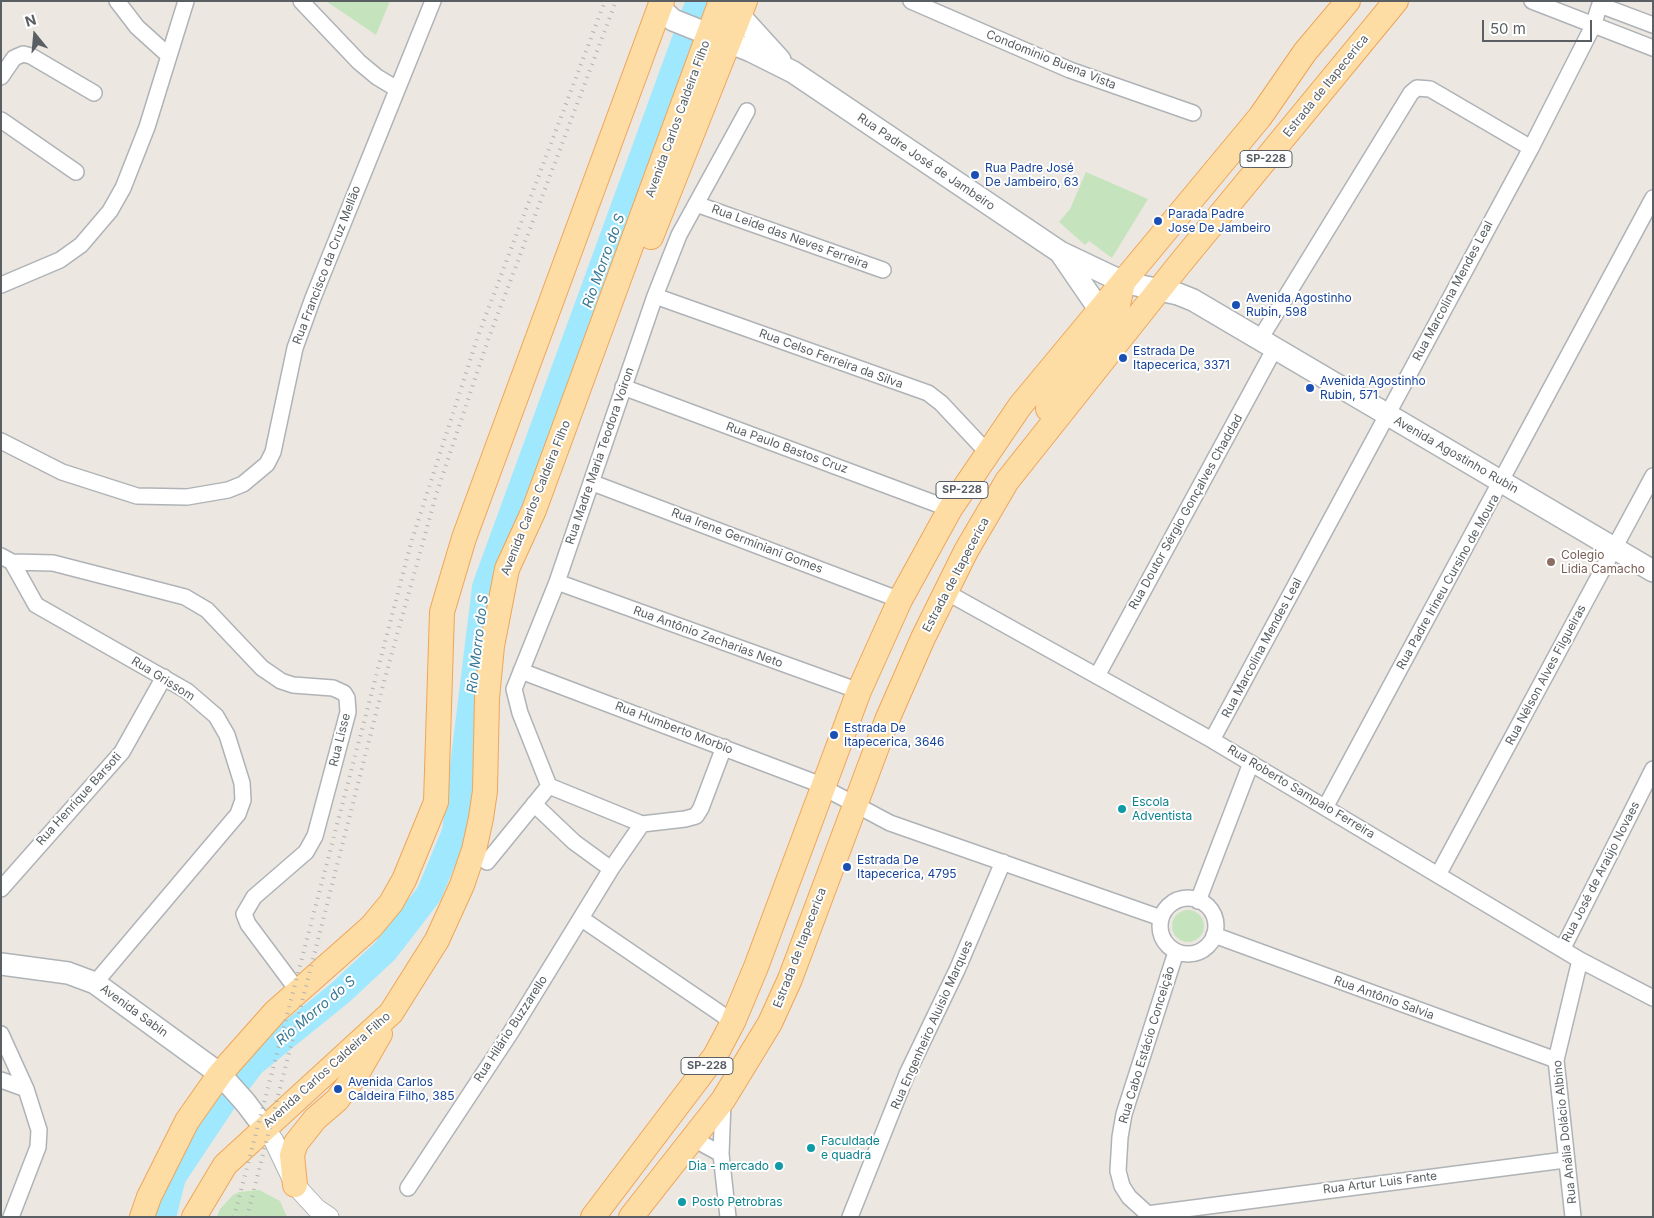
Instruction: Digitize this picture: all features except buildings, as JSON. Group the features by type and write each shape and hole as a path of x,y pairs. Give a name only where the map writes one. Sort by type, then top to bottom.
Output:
{"main road":[{"name":"Avenida Carlos Caldeira Filho","path":"194,1217 225,1165 391,1013 437,940 462,885 474,850 485,791 487,698 496,619 507,569 534,510 568,446 714,35 721,1"},
{"name":"SP-228","path":"594,1216 715,1056 733,1022 756,967 860,691 900,600 950,508 986,452 1020,406 1260,117 1305,52 1348,1"},
{"name":"Estrada de Itapecerica","path":"631,1217 723,1100 770,1023 788,985 887,720 966,551 1007,481 1161,291 1178,266 1396,1"},
{"path":"142,1217 149,1197 187,1122 275,1012 371,927 391,903 404,880 436,802 442,612 464,538 661,4"},
{"name":"Rua Padre José de Jambeiro","path":"661,4 673,20 714,35 793,72 1060,252 1123,282"},
{"path":"714,35 739,6"},
{"name":"Rua Padre José de Jambeiro","path":"739,6 793,72"},
{"path":"1161,291 1164,266 1169,250 1228,179 1242,158 1260,117"},
{"name":"Rua Padre José de Jambeiro","path":"1060,252 1099,309"},
{"path":"1030,452 1046,412 1057,393 1107,329 1116,313 1123,282"},
{"name":"Avenida Agostinho Rubin","path":"1123,282 1178,294 1193,300 1653,571"},
{"name":"Avenida Sabin","path":"1,964 68,972 95,983 224,1078 245,1102 272,1120"},
{"path":"295,1185 292,1154 294,1147 315,1119 336,1100 358,1072 391,1013"},
{"path":"272,1120 315,1119"}],"street":[{"path":"117,1 137,27 168,55"},
{"path":"1,285 60,260 81,245 110,212 147,127 186,1"},
{"path":"301,1 359,62 377,78 397,88"},
{"name":"Rua Francisco da Cruz Mellão","path":"1,441 62,472 137,496 187,497 208,495 243,484 267,464 273,452 295,348 322,273 433,1"},
{"name":"Condominio Buena Vista","path":"911,1 1070,70 1193,113"},
{"path":"1532,1 1653,48"},
{"path":"1600,3 1653,25"},
{"name":"Rua Marcolina Mendes Leal","path":"1212,740 1530,148 1593,26 1600,3"},
{"path":"1,77 14,58 22,54 31,56 94,93"},
{"name":"Rua Doutor Sérgio Gonçalves Chaddad","path":"1097,676 1267,344 1411,92 1417,88 1430,89 1530,148"},
{"name":"Rua Madre Maria Teodora Voiron","path":"549,786 514,692 558,582 655,296 679,235 746,111"},
{"path":"1,120 76,172"},
{"name":"Rua Padre Irineu Cursino de Moura","path":"1326,806 1502,482 1653,198"},
{"name":"Rua Leide das Neves Ferreira","path":"696,204 883,270"},
{"name":"Rua Celso Ferreira da Silva","path":"655,296 928,393 941,403 986,452"},
{"name":"Rua Paulo Bastos Cruz","path":"623,388 950,508"},
{"name":"Rua Nélson Alves Filgueiras","path":"1438,875 1653,476"},
{"name":"Rua Irene Germiniani Gomes","path":"593,483 900,600"},
{"name":"Rua Lisse","path":"7,559 53,562 185,597 197,602 207,610 262,668 281,681 293,685 333,688 344,693 349,706 348,712 315,836 306,852 254,897 244,914 248,924 298,991"},
{"name":"Rua Grissom","path":"7,559 36,605 187,691 216,716 227,735 242,783 243,800 238,814 218,840 188,871 95,983"},
{"name":"Rua Antônio Zacharias Neto","path":"558,582 860,691"},
{"name":"Rua Roberto Sampaio Ferreira","path":"946,592 1212,740 1326,806 1580,960 1653,998"},
{"name":"Rua Humberto Morbio","path":"522,671 825,787"},
{"name":"Rua Henrique Barsoti","path":"1,889 122,752 164,677"},
{"path":"486,862 549,786 642,824 685,820 696,816 701,808 724,747"},
{"path":"1198,901 1251,763"},
{"name":"Rua José de Araújo Novaes","path":"1562,948 1653,769"},
{"path":"825,787 890,823 1161,918"},
{"path":"534,804 574,842 611,869"},
{"name":"Rua Hilário Buzzarello","path":"408,1188 582,919 611,869 642,824"},
{"name":"Rua Engenheiro Aluisio Marques","path":"850,1217 908,1074 957,970 1004,862"},
{"path":"1179,900 1198,901 1213,915 1215,922 1214,935 1202,950 1189,954 1176,952 1162,938 1161,918 1168,907 1179,900"},
{"path":"582,919 733,1022"},
{"name":"Rua Antônio Salvia","path":"1214,935 1556,1060"},
{"name":"Rua Cabo Estácio Conceição","path":"1149,1215 1129,1196 1122,1186 1118,1171 1120,1137 1124,1114 1176,952"},
{"name":"Rua Anália Dolácio Albino","path":"1573,1217 1565,1160 1556,1060 1580,960"},
{"path":"1,1034 26,1089 39,1130 39,1140 9,1207"},
{"path":"1,1080 26,1089"},
{"path":"723,1100 721,1154 728,1217"},
{"path":"272,1120 274,1141 295,1185 317,1209 329,1217"},
{"path":"692,1138 721,1154"},
{"name":"Rua Artur Luis Fante","path":"1149,1215 1196,1207 1565,1160"},
{"name":"Rua Artur Luis Fante","path":"1182,1217 1196,1207"}],"green space":[{"path":"326,1 390,1 376,35"},
{"path":"1086,172 1148,199 1112,258 1089,241 1085,245 1059,222 1070,209"},
{"path":"1188,910 1200,914 1204,926 1200,938 1188,942 1176,938 1172,926 1176,914"},
{"path":"259,1190 280,1201 287,1217 217,1217 220,1209 233,1195 239,1192"}],"waterway":[{"name":"Rio Morro do S","path":"163,1217 173,1177 223,1102 252,1064 340,993 385,951 429,894 455,832 485,587 699,1"}],"railway":[{"path":"234,1217 411,543 478,336 605,1"},
{"path":"247,1217 384,682 436,495 488,340 616,1"}],"place":[{"name":"Rua Padre José De Jambeiro, 63","path":"975,175"},
{"name":"Parada Padre Jose De Jambeiro","path":"1158,221"},
{"name":"Avenida Agostinho Rubin, 598","path":"1236,305"},
{"name":"Estrada De Itapecerica, 3371","path":"1123,358"},
{"name":"Avenida Agostinho Rubin, 571","path":"1310,388"},
{"name":"Colegio Lidia Camacho","path":"1551,562"},
{"name":"Estrada De Itapecerica, 3646","path":"834,735"},
{"name":"Escola Adventista","path":"1122,809"},
{"name":"Estrada De Itapecerica, 4795","path":"847,867"},
{"name":"Avenida Carlos Caldeira Filho, 385","path":"338,1089"},
{"name":"Faculdade e quadra","path":"811,1148"},
{"name":"Dia - mercado","path":"779,1166"},
{"name":"Posto Petrobras","path":"682,1202"}]}
